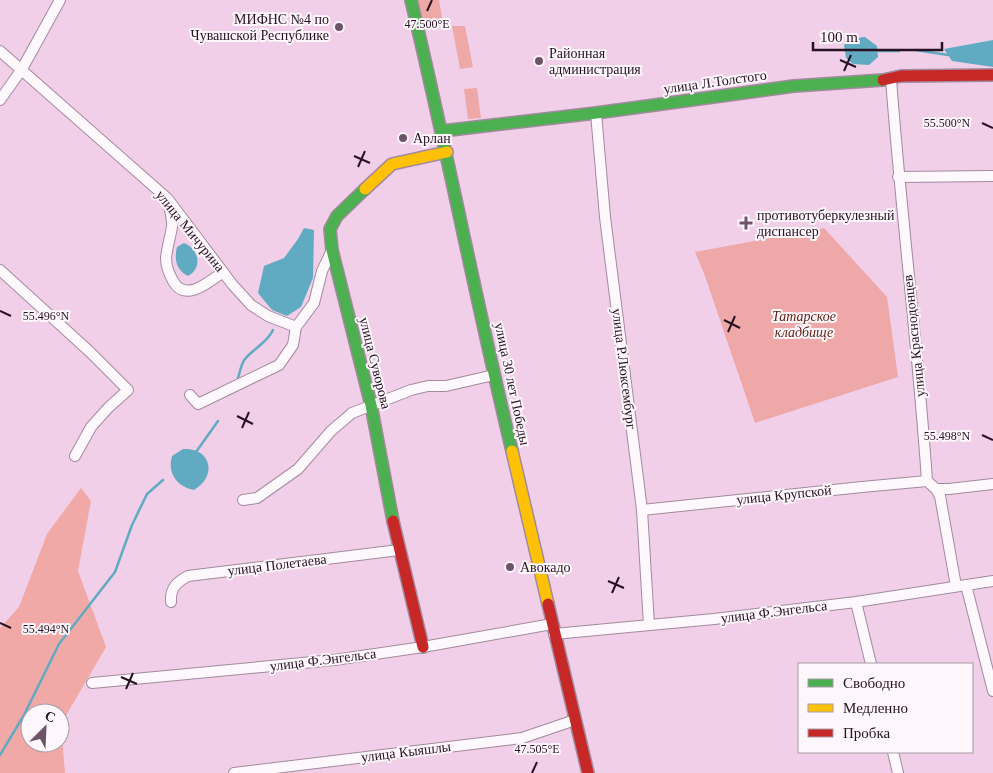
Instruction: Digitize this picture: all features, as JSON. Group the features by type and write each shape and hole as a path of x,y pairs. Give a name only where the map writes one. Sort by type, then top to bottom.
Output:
{"street":[{"path":"0,100 22,70 60,0"},
{"name":"улица 30 лет Победы","path":"411,0 442,131 494,375 588,773"},
{"name":"улица Мичурина","path":"0,51 168,199 222,272 251,305 268,316 296,327"},
{"name":"улица Л.Толстого","path":"442,131 596,113 794,86 891,79 901,76 993,75"},
{"name":"улица Краснодонцев","path":"891,79 898,177 927,481"},
{"name":"улица Р.Люксембург","path":"596,113 605,217 642,510 649,625"},
{"name":"улица Суворова","path":"423,647 400,550 370,405 332,250 330,229 337,216 392,164 446,152"},
{"path":"898,177 993,176"},
{"path":"168,199 172,226 168,242 167,268 176,286 183,290 192,291 203,287 222,272"},
{"path":"190,395 198,404 279,365 293,345 296,327 314,303 322,271 332,250"},
{"path":"0,270 90,352 128,390 91,427 75,456"},
{"path":"243,500 257,498 298,469 337,425 352,413 412,390 428,386 446,386 494,375"},
{"path":"927,481 936,489 940,496 961,586 993,691"},
{"name":"улица Крупской","path":"642,510 862,486 927,481"},
{"path":"936,489 993,484"},
{"name":"улица Полетаева","path":"171,602 170,594 173,588 178,581 188,576 400,550"},
{"name":"улица Ф.Энгельса","path":"92,683 334,660 553,629 649,625 856,602 993,581"},
{"path":"856,602 871,663"},
{"name":"улица Кыяшлы","path":"234,773 522,738 575,720"},
{"path":"893,753 898,773"}],"green space":[{"path":"417,0 439,0 443,23 423,26"},
{"path":"452,26 465,26 473,67 460,69"},
{"path":"477,88 481,118 468,119 464,89"},
{"name":"Татарское кладбище","path":"824,228 887,297 898,377 755,423 695,252"}],"shaded area":[{"path":"81,488 91,501 78,571 106,647 70,709 70,703 20,703 20,753 63,753 65,773 0,773 0,628 19,607 47,534"}],"water":[{"path":"865,37 877,46 878,57 869,65 853,64 846,58 844,45 848,39"},
{"path":"993,40 993,67 952,61 944,49"},
{"path":"304,228 314,230 313,278 301,307 287,316 272,310 258,293 264,266 284,258"},
{"path":"184,243 193,250 197,259 196,268 188,276 178,267 176,260 177,247"},
{"path":"183,449 200,453 205,457 208,464 206,477 202,484 194,490 183,486 172,473 172,456"}],"waterway":[{"path":"916,50 948,55"},
{"path":"877,51 899,51"},
{"path":"238,378 245,359 273,330"},
{"path":"196,452 218,421"},
{"path":"0,755 24,715 59,644 115,572 132,525 147,494 163,480"}],"traffic: fast":[{"path":"411,0 512,451"},
{"path":"442,131 596,113 794,86 883,80"},
{"path":"365,189 337,216 330,229 332,250 371,405 393,521"}],"traffic: slow":[{"path":"365,189 392,164 447,152"},
{"path":"512,451 548,604"}],"traffic: jam":[{"path":"883,80 901,76 993,75"},
{"path":"393,521 423,647"},
{"path":"548,604 588,773"}],"place":[{"name":"МИФНС №4 по Чувашской Республике","path":"339,27"},
{"name":"Районная администрация","path":"539,61"},
{"name":"Арлан","path":"403,138"},
{"name":"противотуберкулезный диспансер","path":"746,223"},
{"name":"Авокадо","path":"510,567"}]}
